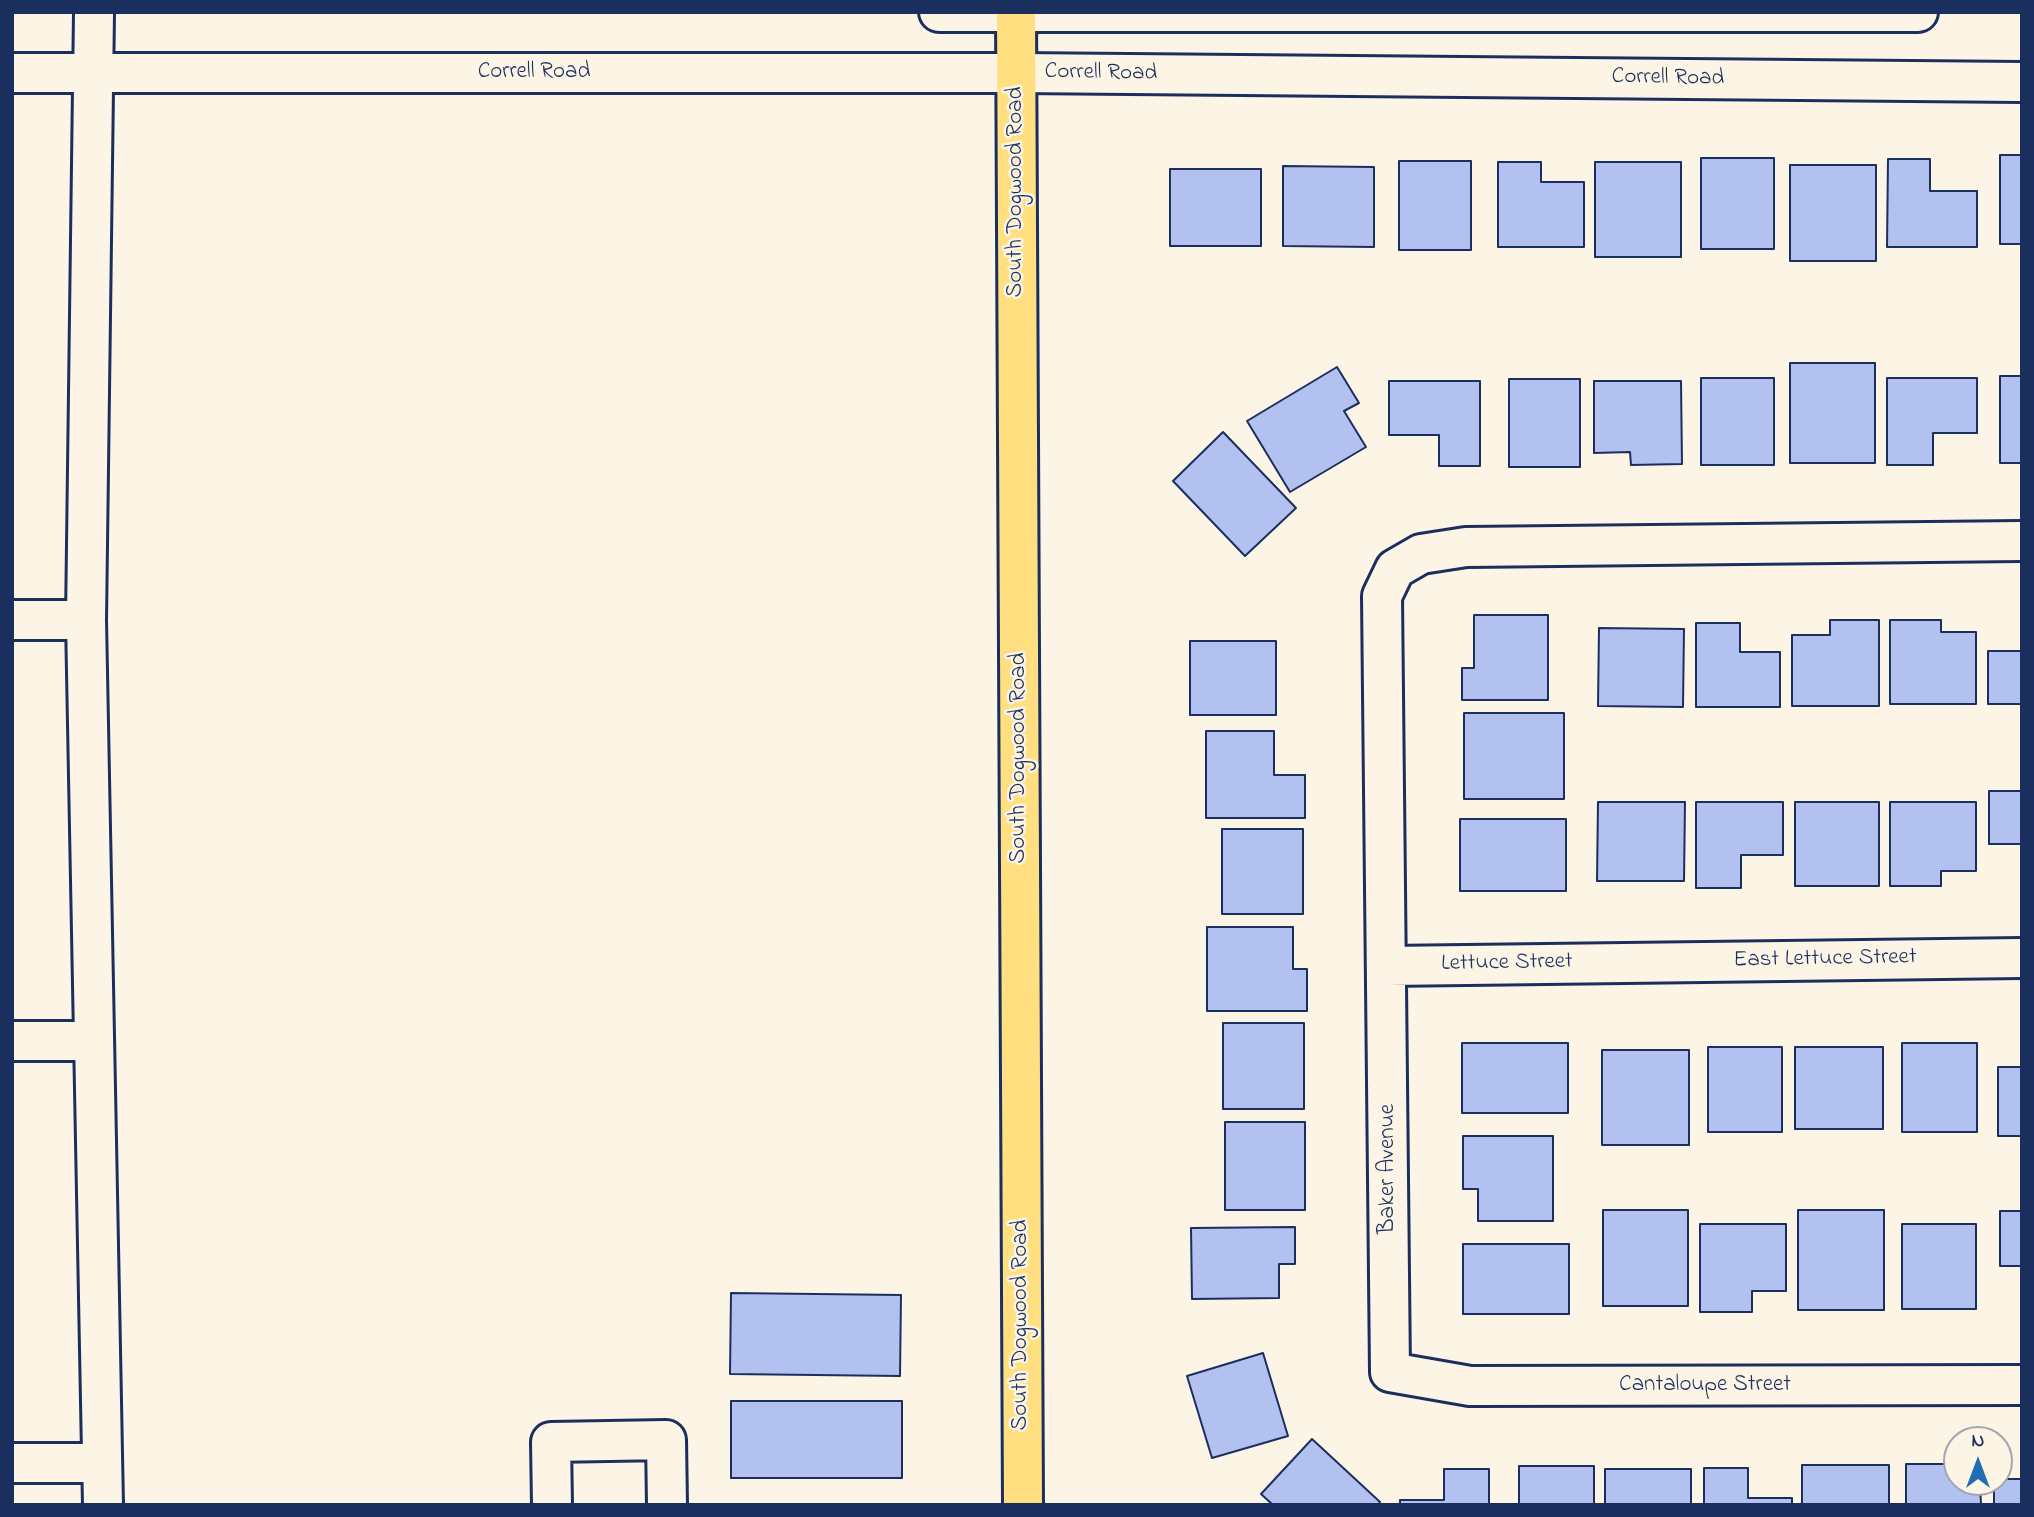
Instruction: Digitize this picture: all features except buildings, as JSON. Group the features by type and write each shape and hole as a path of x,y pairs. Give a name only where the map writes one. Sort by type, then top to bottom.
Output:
{"main road":[{"name":"South Dogwood Road","path":"1016,13 1023,1505"}],"street":[{"path":"93,12 86,620 103,1505"},
{"path":"939,12 1918,12"},
{"name":"Correll Road","path":"12,73 1017,73 2022,82"},
{"name":"Baker Avenue","path":"1390,1372 1382,596 1395,569 1421,554 1466,547 2022,541"},
{"path":"12,620 86,620"},
{"name":"East Lettuce Street","path":"1628,963 2022,958"},
{"name":"Lettuce Street","path":"1387,966 1628,963"},
{"path":"12,1041 94,1041"},
{"name":"Cantaloupe Street","path":"1390,1372 1470,1386 2022,1385"},
{"path":"552,1505 551,1442 666,1440 667,1505"},
{"path":"12,1463 102,1463"}]}
